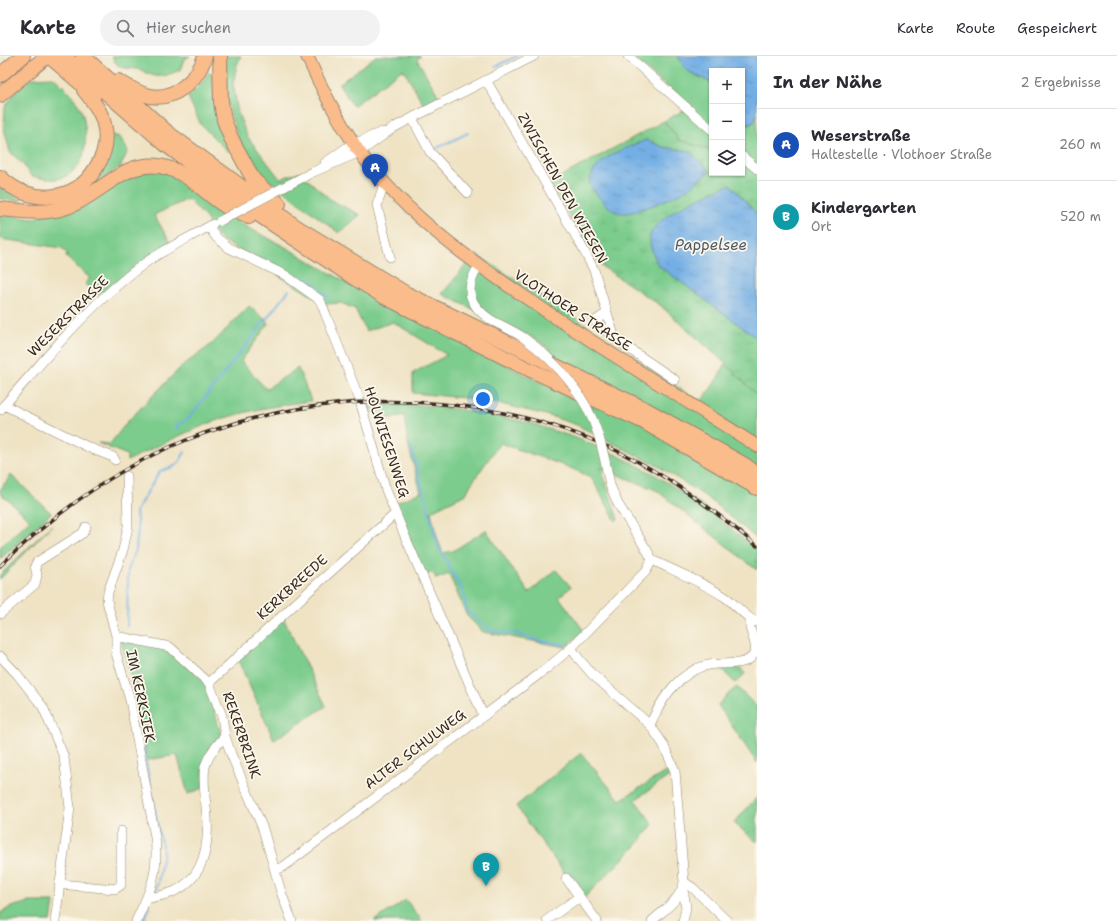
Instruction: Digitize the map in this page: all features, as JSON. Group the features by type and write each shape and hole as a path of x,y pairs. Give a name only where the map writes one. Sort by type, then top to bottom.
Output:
{"highway":[{"path":"0,95 48,56 162,150 253,219 292,247 349,283 385,297 522,366 644,422 757,488"},
{"path":"64,56 165,144 262,217 385,297"},
{"path":"83,56 168,133 295,226 407,294 647,410 757,474"},
{"path":"92,56 159,117 288,213 375,269 407,294"},
{"path":"118,81 147,96 162,96 178,92 190,83 199,71 205,56"},
{"path":"220,56 221,102 224,120 231,138 253,179 288,213"},
{"path":"0,75 22,58"},
{"path":"0,177 14,189 30,195 44,197 62,195 78,188 92,176 103,154 106,132 101,114 92,100 73,78"},
{"path":"0,99 12,84"},
{"path":"0,209 37,212 51,211 66,207 92,194 125,171 141,166 157,165 171,168 185,175 224,205 253,219"}],"main road":[{"name":"VLOTHOER STRASSE","path":"307,56 340,122 357,148 385,182 433,229 479,266 588,339 757,446"}],"street":[{"name":"WESERSTRASSE","path":"2,408 49,354 105,295 146,263 220,221 313,172 337,154 357,148 412,118 534,56"},
{"path":"628,56 709,127"},
{"name":"ZWISCHEN DEN WIESEN","path":"486,80 581,244 594,270 615,339"},
{"path":"412,118 430,152 468,192"},
{"path":"745,159 757,169"},
{"path":"385,182 377,204 390,257"},
{"name":"HOLWIESENWEG","path":"209,227 217,238 229,248 285,274 320,300 359,398 386,490 483,715"},
{"path":"479,266 471,280 469,290 472,300 481,313 522,337 537,348 562,373 583,401 598,434 610,484 618,504 652,560 704,585 727,598 754,621 750,628 756,650 753,655 738,664 706,665 694,670 670,690 659,705 650,725"},
{"path":"607,313 595,321 615,339 676,380"},
{"path":"2,408 113,457 115,460"},
{"name":"IM KERKSIEK","path":"127,476 128,527 123,550 108,592 107,600 116,636 116,653 130,700 157,855 156,869 152,886 136,921"},
{"name":"KERKBREEDE","path":"209,683 396,514"},
{"path":"0,614 35,584 37,575 35,566 37,562 83,533 86,527"},
{"name":"ALTER SCHULWEG","path":"275,870 283,867 483,715 517,692 571,648 646,571 652,560"},
{"name":"REKERBRINK","path":"116,636 170,647 209,683 222,716 225,736 264,829 281,892 292,921"},
{"path":"571,648 592,674 650,725 663,744 675,771 686,908 683,921"},
{"path":"0,656 17,674 43,707 64,757 70,808 55,921"},
{"path":"146,899 173,892 187,883 196,874 203,859 207,842 208,819 204,767 211,753 225,736"},
{"path":"59,884 116,889 121,885 121,830"},
{"path":"566,878 597,921"},
{"path":"652,921 675,900 684,885"},
{"path":"684,885 693,888 727,921"},
{"path":"547,920 579,897"}],"green space":[{"path":"112,56 190,56 184,59 180,70 156,76 141,70 124,68 114,61"},
{"path":"225,56 241,56 237,65 233,84 238,113 247,136 280,179 299,172 331,200 360,215 339,233 256,170 241,146 232,119 226,95"},
{"path":"376,56 421,56 417,59 439,97 424,105 403,69 353,106 339,84"},
{"path":"631,56 678,56 686,70 709,82 709,150 679,140 664,121 692,106"},
{"path":"209,72 213,77 215,103 228,152 201,125 188,97 201,84"},
{"path":"53,77 71,94 78,104 83,115 85,127 84,150 79,164 75,170 57,179 31,176 23,164 10,152 4,128 5,107 18,88 32,78"},
{"path":"757,114 757,165 745,153 745,126 754,122"},
{"path":"664,121 679,140 709,150 709,176 745,176 745,153 757,165 757,395 726,364 660,305 603,267 588,246 549,183"},
{"path":"111,135 120,137 128,151 120,167 72,199 51,205 45,203 68,198"},
{"path":"157,169 196,186 245,226 287,248 363,292 593,409 559,358 537,340 442,294 475,254 567,312 700,402 710,390 726,364 757,395 757,539 708,498 658,466 577,425 550,416 501,404 465,398 413,393 413,373 447,355 393,322 366,331 355,309 341,303 325,304 219,238 206,218 188,199 154,215 170,242 98,295 85,284 90,278 66,257 67,253 62,248 0,239 0,214 33,219 118,180"},
{"path":"0,187 23,201 0,199"},
{"path":"249,306 269,323 241,361 266,389 298,368 311,401 258,410 219,420 177,437 127,461 127,455 98,443 110,444 128,421 181,367 212,344"},
{"path":"402,404 434,406 476,412 530,423 576,438 619,456 654,474 703,506 757,550 757,570 656,490 601,468 618,519 616,521 591,477 568,467 500,443 471,484 466,494 431,511 443,553 453,551 486,530 529,593 556,570 571,587 559,597 584,631 566,647 483,632 467,616 449,574 436,579 433,572 421,577 391,505 421,492 409,448 404,415 383,418 365,406"},
{"path":"11,475 51,513 0,559 0,547 30,520 0,493 0,490"},
{"path":"52,525 0,579 0,575"},
{"path":"283,618 326,706 274,740 238,660"},
{"path":"121,641 169,648 208,686 221,735 203,764 203,788 188,794 177,755 147,760 137,699"},
{"path":"718,666 739,666 745,674 735,683"},
{"path":"737,687 757,707 757,763 718,705"},
{"path":"581,753 620,800 672,768 672,774 635,800 653,824 637,845 583,899 516,806"},
{"path":"757,797 757,842 734,823"},
{"path":"406,900 422,921 374,921"},
{"path":"29,902 54,902 51,921 0,921 0,913 11,907"}],"water":[{"path":"678,56 757,56 757,114 754,122 745,126 745,68 709,68 709,82 686,70"},
{"path":"646,140 663,147 689,151 709,170 709,172 686,190 664,201 627,213 617,212 602,201 589,183 592,174 597,167 604,160 620,151"},
{"name":"Pappelsee","path":"730,184 757,214 757,338 658,265 650,242 650,236 654,228 662,220 697,199"}],"waterway":[{"path":"495,67 517,56"},
{"path":"437,148 468,133"},
{"path":"307,278 328,297"},
{"path":"177,430 176,426 189,418 289,290"},
{"path":"411,446 438,545"},
{"path":"127,627 128,570 136,549 138,530 136,511 160,471 173,467 179,462 185,452"},
{"path":"439,547 463,592 467,611 489,630 519,634 541,641 566,645"},
{"path":"138,720 163,852 158,883 154,893"},
{"path":"143,921 149,909 149,904"}],"railway":[{"path":"0,566 42,528 86,494 109,479 158,452 238,422 295,410 352,403 411,402 469,407 526,418 581,436 650,468 682,488 728,522 757,546"}],"place":[{"name":"Weserstraße","path":"375,187"},
{"name":"Kindergarten","path":"486,886"}]}
